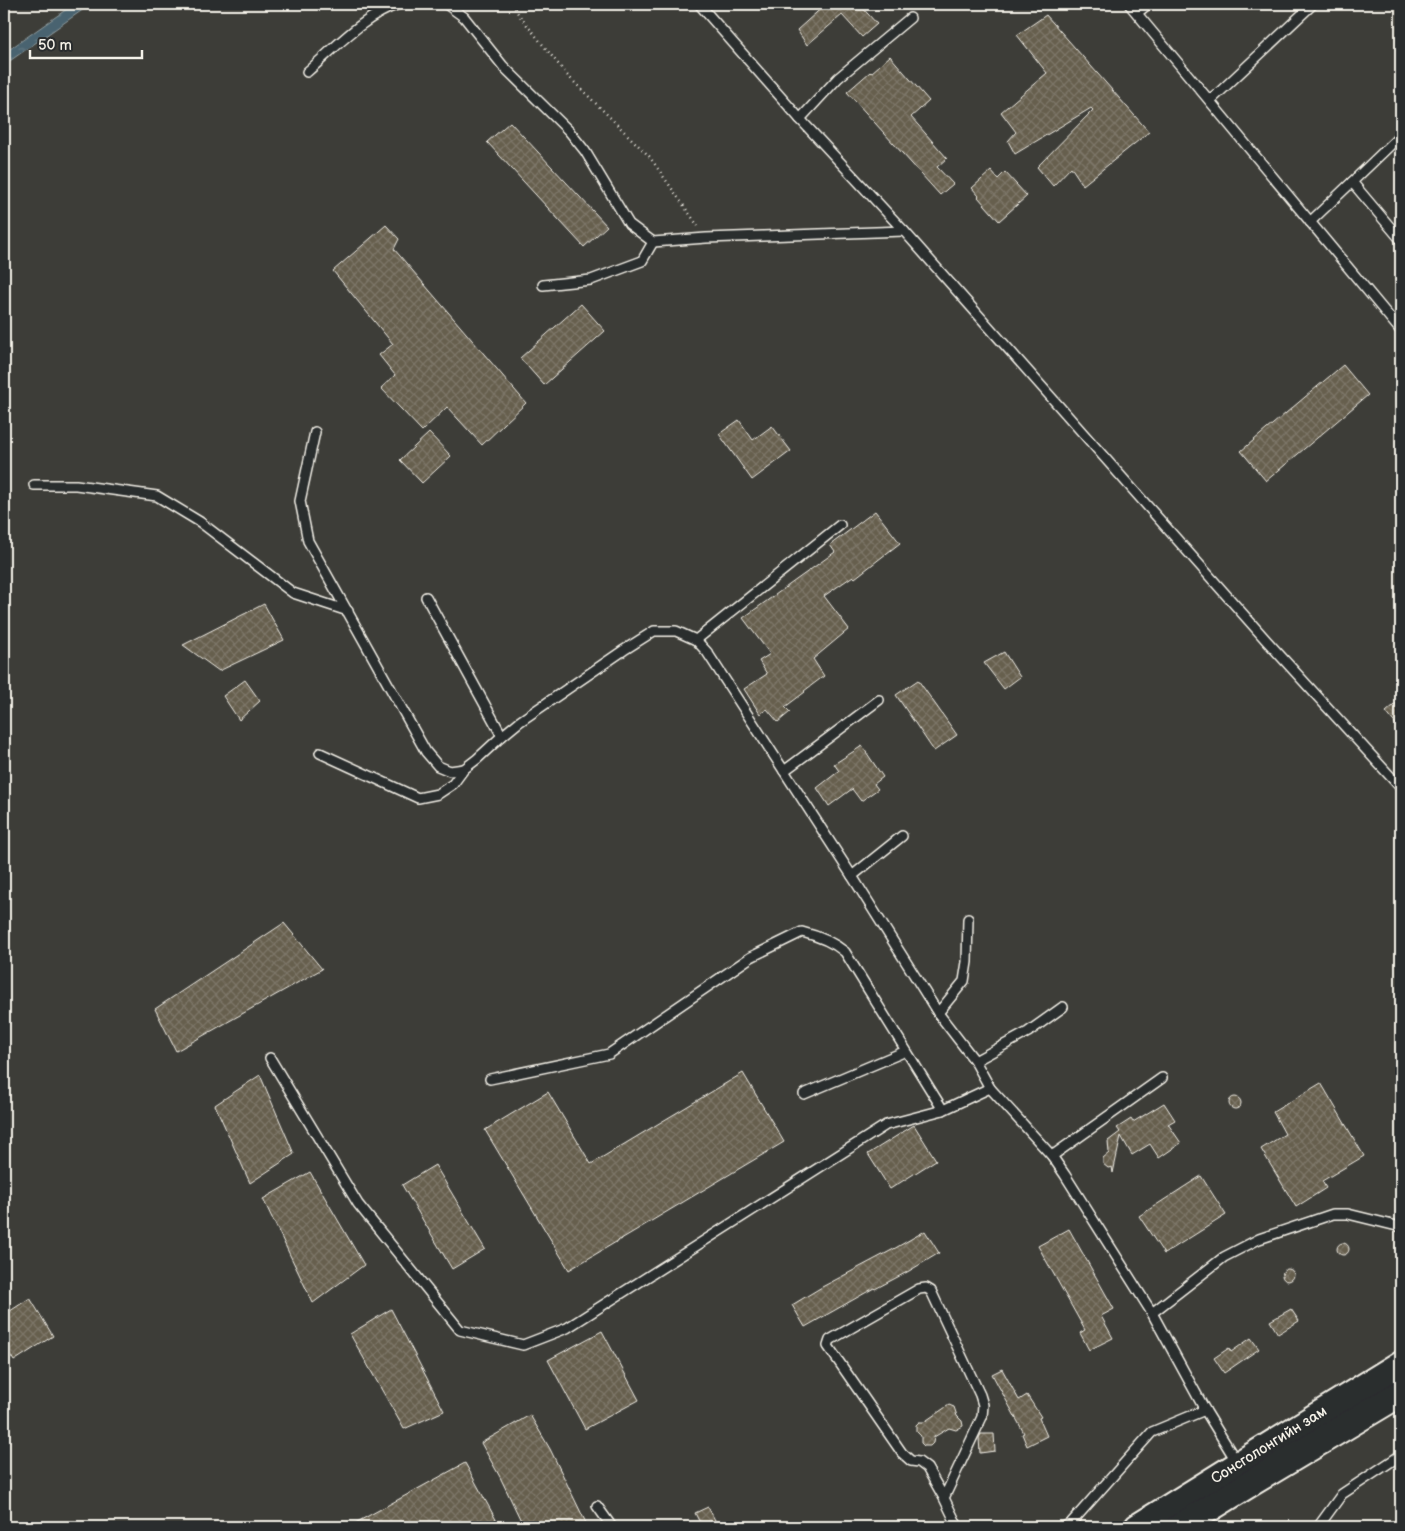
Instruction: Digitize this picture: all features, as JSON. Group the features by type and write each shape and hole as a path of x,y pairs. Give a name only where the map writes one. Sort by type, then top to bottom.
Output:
{"main road":[{"name":"Сонсголонгийн зам","path":"1179,1527 1244,1474 1401,1364"},
{"name":"Сонсголонгийн зам","path":"1138,1527 1401,1393"}],"lane":[{"path":"307,72 363,23 399,4"},
{"path":"446,4 464,17 503,66 569,131 586,151 629,224 653,242 706,238 904,231"},
{"path":"698,4 800,120 904,231 1266,640 1401,788"},
{"path":"1129,4 1401,331"},
{"path":"1137,13 1148,4"},
{"path":"1210,101 1313,4"},
{"path":"800,120 838,78 910,18"},
{"path":"1310,222 1401,135"},
{"path":"1352,182 1401,240"},
{"path":"542,286 591,280 635,264 642,261 653,242"},
{"path":"316,432 300,501 308,541 426,752 438,766 450,771 464,769"},
{"path":"34,485 76,485 157,496 200,522 293,593 348,611"},
{"path":"696,640 840,525"},
{"path":"426,597 502,736"},
{"path":"320,753 418,798 438,794 453,784 464,769 502,736 654,631 676,631 696,640 708,652 938,1013 975,1061 990,1088 1052,1156 1070,1183 1152,1313 1205,1410 1244,1474"},
{"path":"784,771 879,700"},
{"path":"852,876 902,836"},
{"path":"938,1013 964,981 967,962 968,919"},
{"path":"490,1079 609,1054 751,957 802,932 834,943 845,952 943,1110"},
{"path":"975,1061 1028,1032 1063,1007"},
{"path":"804,1094 906,1051"},
{"path":"270,1058 358,1204 460,1330 523,1345 567,1328 886,1125 943,1110 990,1088"},
{"path":"1052,1156 1162,1078"},
{"path":"1152,1313 1224,1257 1259,1239 1333,1214 1348,1214 1401,1227"},
{"path":"944,1498 982,1417 983,1405 931,1291 926,1288 919,1289 830,1340 828,1346 902,1454 911,1461 920,1462 927,1468 958,1527"},
{"path":"1064,1527 1071,1523 1152,1432 1205,1410"},
{"path":"1318,1527 1342,1494 1401,1455"},
{"path":"598,1506 612,1527"}],"path":[{"path":"512,4 518,15 567,75 649,156 706,238"}],"shaded area":[{"path":"4,4 1401,4 1401,1527 4,1527"}],"water":[{"path":"74,4 91,4 4,65 4,54 7,51"}],"building":[{"path":"826,4 859,4 877,24 862,37 842,15 807,45 797,30"},
{"path":"1046,15 1149,132 1083,185 1071,167 1053,186 1037,167 1093,110 1091,108 1015,154 1008,141 1016,132 1001,112 1047,73 1017,35"},
{"path":"890,56 929,101 911,117 947,158 937,167 953,184 940,195 847,92"},
{"path":"510,122 607,226 584,247 487,142"},
{"path":"991,171 998,179 1005,172 1027,196 999,221 972,188"},
{"path":"386,225 399,239 394,249 526,403 482,445 447,407 422,431 381,388 395,375 379,355 393,344 333,271"},
{"path":"581,304 605,331 544,385 520,358"},
{"path":"1343,365 1368,395 1266,481 1241,451"},
{"path":"739,420 753,440 772,426 791,451 752,480 719,434"},
{"path":"429,433 451,456 422,483 400,460"},
{"path":"875,511 900,543 855,578 853,576 824,596 849,629 813,659 824,676 785,707 790,712 778,722 767,709 760,714 744,689 767,674 759,661 770,654 743,618 835,552 830,545"},
{"path":"264,604 284,640 219,671 183,645"},
{"path":"1004,652 1020,677 1004,689 984,663"},
{"path":"245,680 260,701 239,720 223,696"},
{"path":"918,680 957,735 934,751 896,695"},
{"path":"1401,699 1401,731 1386,712"},
{"path":"862,746 883,777 874,784 878,789 861,801 852,789 829,806 817,788 839,771 834,764"},
{"path":"284,923 322,969 176,1051 155,1009"},
{"path":"743,1073 784,1142 569,1270 485,1130 548,1092 591,1164"},
{"path":"260,1075 294,1154 250,1183 215,1105"},
{"path":"1321,1083 1364,1156 1322,1181 1326,1188 1296,1207 1261,1149 1285,1134 1273,1112"},
{"path":"1237,1097 1240,1098 1240,1108 1233,1109 1230,1108 1229,1101 1230,1098"},
{"path":"1164,1103 1175,1120 1168,1124 1181,1143 1159,1158 1150,1144 1132,1155 1121,1136 1113,1173 1112,1167 1108,1168 1103,1164 1103,1158 1109,1153 1108,1141 1120,1132 1117,1128 1131,1119 1133,1122"},
{"path":"914,1125 936,1160 890,1189 868,1154"},
{"path":"435,1165 485,1249 452,1269 402,1185"},
{"path":"310,1172 364,1265 313,1303 263,1199"},
{"path":"1201,1176 1226,1215 1164,1254 1139,1216"},
{"path":"1069,1229 1114,1309 1101,1316 1113,1338 1089,1350 1080,1333 1085,1330 1038,1246"},
{"path":"925,1231 939,1253 805,1327 792,1305"},
{"path":"1345,1243 1348,1244 1348,1254 1341,1255 1338,1254 1337,1247 1338,1244"},
{"path":"1290,1269 1293,1270 1293,1280 1286,1281 1283,1280 1282,1273 1283,1270"},
{"path":"30,1298 53,1336 14,1361 4,1345 4,1315"},
{"path":"391,1309 444,1411 404,1429 350,1334"},
{"path":"1291,1309 1299,1321 1278,1334 1270,1321"},
{"path":"602,1331 639,1400 585,1429 548,1360"},
{"path":"1251,1338 1259,1349 1224,1373 1214,1358 1229,1348 1231,1352"},
{"path":"1002,1369 1019,1400 1027,1395 1041,1417 1039,1418 1047,1436 1027,1446 1022,1434 1024,1433 992,1374"},
{"path":"949,1405 954,1407 963,1426 956,1430 949,1428 934,1437 933,1443 930,1446 924,1446 921,1443 921,1436 916,1431 916,1425 919,1422 924,1422"},
{"path":"530,1415 550,1449 588,1527 524,1527 481,1443"},
{"path":"981,1434 994,1434 995,1451 980,1453 979,1438"},
{"path":"465,1463 500,1527 348,1527"},
{"path":"708,1507 716,1522 702,1527 695,1513"}]}
